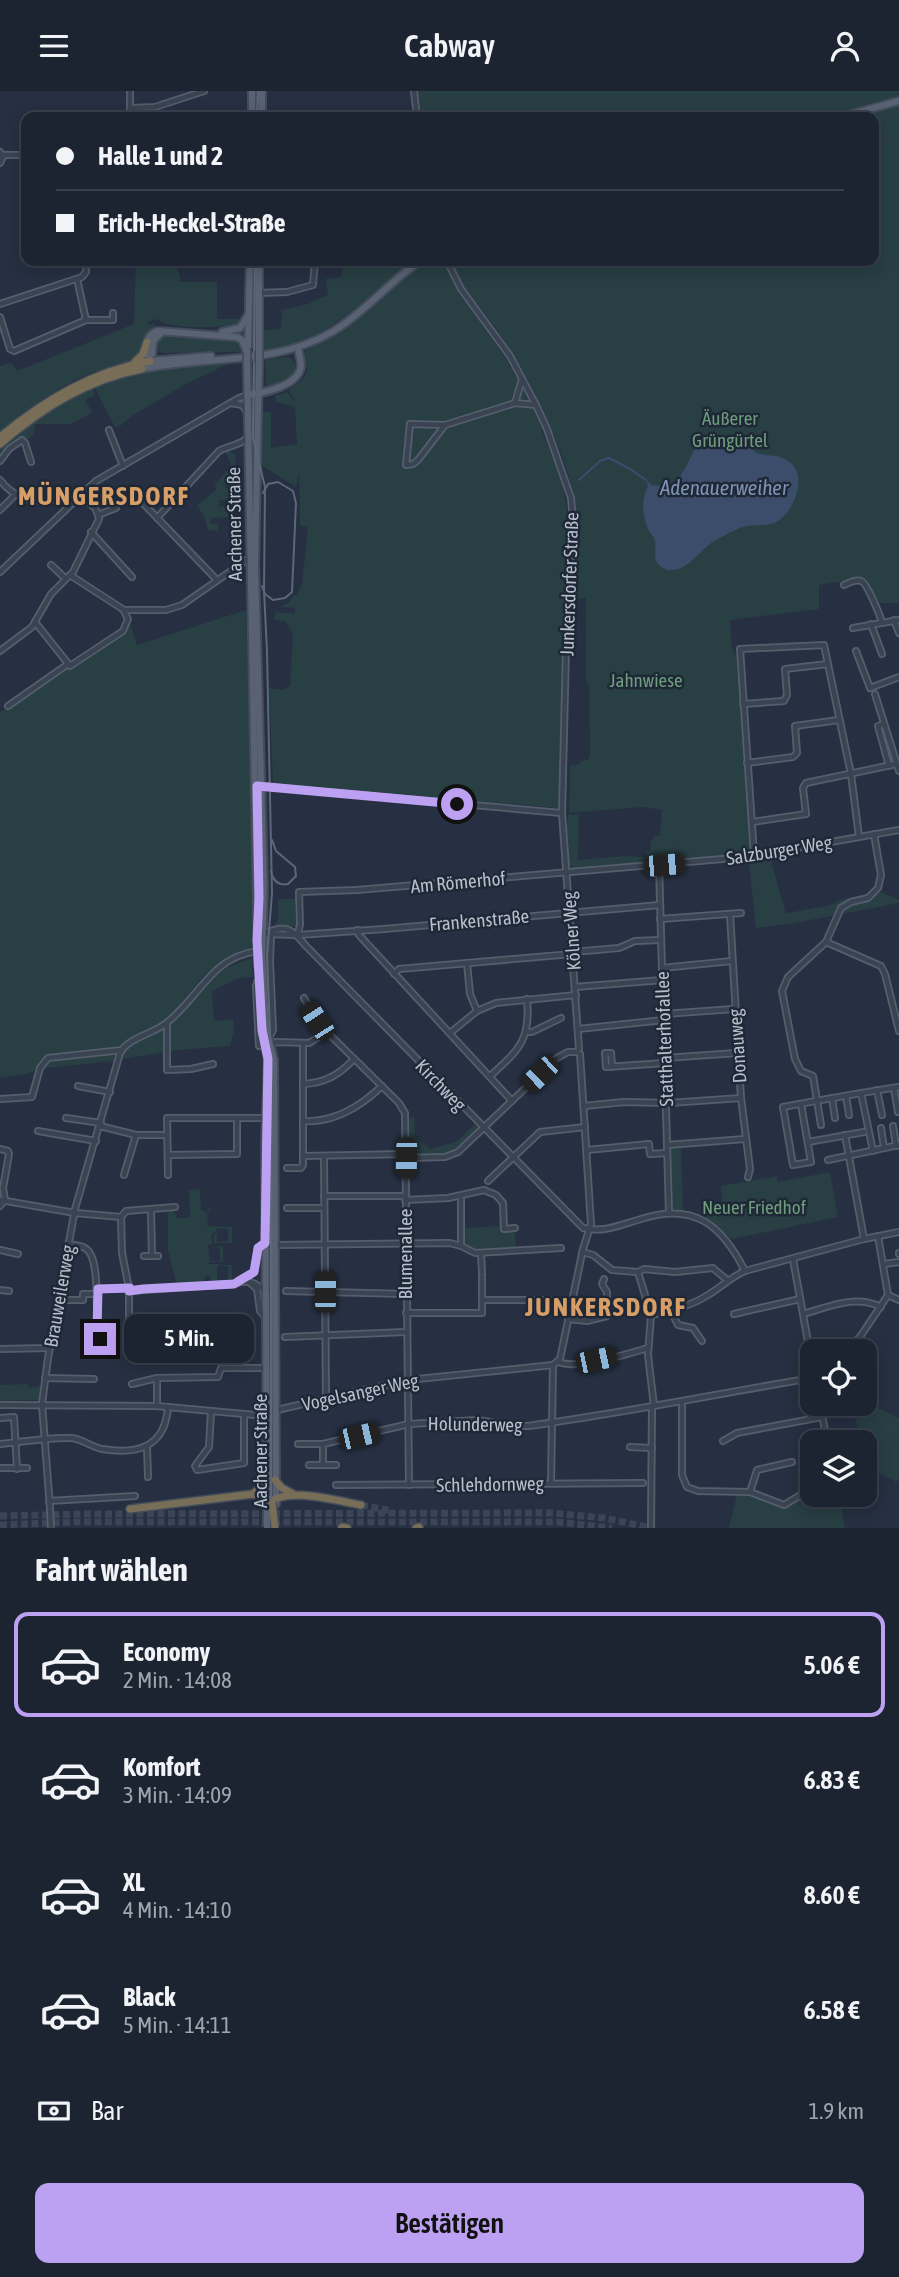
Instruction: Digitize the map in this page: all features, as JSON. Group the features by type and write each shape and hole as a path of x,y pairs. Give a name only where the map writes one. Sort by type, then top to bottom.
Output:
{"highway":[{"path":"132,364 149,344"},
{"path":"0,436 41,404 88,379 132,364 154,363"},
{"path":"0,444 43,410 69,394 114,376 142,369"},
{"path":"253,1494 267,1475"},
{"path":"275,1480 294,1495 360,1506"},
{"path":"131,1509 253,1494 270,1502 294,1495"},
{"path":"270,1502 270,1526"}],"main road":[{"path":"252,91 252,112"},
{"path":"261,112 262,91"},
{"path":"859,112 899,101"},
{"path":"252,106 256,112"},
{"name":"Aachener Straße","path":"250,266 247,395 264,887 259,982 262,1030 274,1060 276,1409 275,1480 270,1502"},
{"name":"Aachener Straße","path":"252,562 255,550 259,266"},
{"path":"154,363 282,353 297,349 344,325 414,266"},
{"path":"214,334 240,328 249,309"},
{"path":"154,363 149,344 152,332 214,334 241,338 247,352"},
{"path":"149,344 156,352 170,358"},
{"path":"297,349 296,361 299,369"},
{"path":"247,395 258,394 295,378 299,369 297,349"},
{"path":"282,353 296,361"},
{"path":"142,369 170,358 226,358"},
{"path":"259,366 262,383 271,389"},
{"name":"Aachener Straße","path":"260,929 257,940 268,1043 265,1317 267,1475 270,1502"},
{"path":"265,1145 270,1144 273,1148"}],"street":[{"path":"130,91 130,112"},
{"path":"182,91 184,98"},
{"path":"130,108 155,107 204,91"},
{"path":"414,91 416,112"},
{"path":"0,163 1,154 21,155"},
{"path":"0,304 77,279 85,275 86,266"},
{"path":"259,293 287,292 313,285 315,266"},
{"name":"Junkersdorfer Straße","path":"450,266 461,289 506,349 536,405 567,483 573,514 567,607 562,813"},
{"path":"77,279 86,320"},
{"path":"0,317 11,351 86,320 111,317"},
{"path":"516,403 522,379"},
{"path":"0,572 96,481 247,395"},
{"path":"230,403 242,405 248,413"},
{"path":"445,425 416,463 406,465 410,424 445,425 516,403 536,405"},
{"path":"109,430 123,465"},
{"path":"158,518 219,451 243,442 248,437"},
{"path":"0,461 9,449 22,440 31,462"},
{"path":"0,480 15,496 37,501 79,495 96,508 99,519 78,566 43,605 35,622 25,634 0,651"},
{"path":"0,510 15,496"},
{"path":"136,500 140,500 213,579 216,579"},
{"path":"98,515 116,508"},
{"path":"91,532 132,577"},
{"path":"51,565 124,610 134,611 177,607 216,579 252,562"},
{"path":"844,585 859,580 863,582 874,600 882,623"},
{"path":"124,610 128,619"},
{"path":"8,706 119,634 134,611"},
{"path":"853,628 897,619 899,633"},
{"path":"35,622 69,665"},
{"path":"872,624 882,653"},
{"path":"754,855 740,649 824,645 851,774 859,837"},
{"path":"856,651 870,688 899,677"},
{"path":"743,704 786,699 785,669 828,664"},
{"path":"875,694 899,771"},
{"path":"747,762 795,756 795,726 839,720"},
{"path":"885,724 878,726 889,766"},
{"path":"752,822 806,814 803,785 897,764"},
{"path":"259,786 562,813"},
{"name":"Kölner Weg","path":"551,1483 555,1364 591,1224 562,813"},
{"name":"Salzburger Weg","path":"659,865 754,855 899,830"},
{"path":"821,1125 813,1076 804,1074 796,1064 782,991 788,977 826,942 841,908 851,901 868,898 878,888 881,875 874,834"},
{"name":"Am Römerhof","path":"298,935 299,892 357,890 659,865"},
{"name":"Statthalterhofallee","path":"659,865 669,1213"},
{"name":"Frankenstraße","path":"298,935 660,905"},
{"path":"660,919 741,913"},
{"name":"Donauweg","path":"730,914 734,1009 750,1169 748,1177"},
{"path":"260,929 272,932 290,929 298,935"},
{"path":"357,930 394,974 512,1101"},
{"name":"Aachener Straße","path":"268,1043 273,1030 270,962 272,932"},
{"name":"Kirchweg","path":"298,935 578,1225 589,1230"},
{"path":"394,974 399,969 620,948 635,941 661,940"},
{"path":"826,942 881,966 899,1031"},
{"path":"0,1100 32,1097 42,1063 48,1058 122,1050 167,1023 215,970 240,956 260,951"},
{"path":"662,968 732,961"},
{"path":"467,963 470,994 477,1011"},
{"path":"575,987 663,980"},
{"path":"450,1033 477,1011 496,1003 576,995"},
{"name":"Blumenallee","path":"304,998 312,1014 327,1032 382,1086 405,1113 409,1485"},
{"path":"490,1076 520,1048 528,1020 527,999"},
{"path":"578,1029 734,1009"},
{"path":"526,1032 532,1032 561,1018"},
{"path":"167,1023 167,1070 191,1069 213,1064"},
{"path":"268,1043 314,1042 327,1032"},
{"path":"287,1168 302,1167 303,1043"},
{"name":"Brauweilerweg","path":"51,1528 42,1404 45,1378 75,1213 122,1050"},
{"path":"303,1156 450,1156 461,1150 484,1129 557,1058 568,1052 579,1052"},
{"path":"612,1067 738,1053"},
{"path":"303,1084 335,1076 354,1059"},
{"path":"78,1086 110,1091"},
{"path":"303,1121 321,1120 343,1114 361,1104 382,1086"},
{"path":"801,1104 811,1161 793,1165 783,1107 896,1087 898,1112"},
{"path":"877,1090 882,1115"},
{"path":"861,1093 870,1152"},
{"path":"846,1096 849,1115"},
{"path":"584,1106 741,1098"},
{"path":"832,1098 835,1118"},
{"path":"66,1118 136,1135 167,1135"},
{"path":"168,1175 167,1118 267,1118"},
{"path":"168,1155 237,1154 237,1118"},
{"path":"828,1160 898,1145 893,1126"},
{"path":"488,1181 540,1132 585,1127"},
{"path":"881,1128 884,1148"},
{"path":"38,1131 96,1141"},
{"path":"808,1142 864,1132"},
{"path":"124,1174 136,1135"},
{"path":"845,1135 864,1239"},
{"path":"667,1145 745,1139"},
{"path":"587,1150 649,1144 650,1154 667,1153"},
{"path":"0,1149 8,1151 1,1196 12,1203 121,1217"},
{"path":"324,1156 326,1399"},
{"path":"324,1196 448,1198 479,1191 490,1192 503,1203 504,1229 515,1228"},
{"path":"460,1199 461,1246"},
{"path":"126,1339 129,1331 129,1289 122,1254 121,1217 126,1211 175,1207"},
{"path":"287,1208 324,1208"},
{"path":"144,1256 155,1256 151,1209"},
{"path":"589,1230 605,1230 648,1216 691,1214 705,1221 729,1242 745,1271"},
{"path":"651,1315 671,1311 705,1297 727,1280 745,1271 899,1232"},
{"path":"858,1339 888,1296 878,1236"},
{"name":"Aachener Straße","path":"265,1243 258,1248 254,1272 249,1281 257,1289 260,1311 265,1317"},
{"path":"274,1245 450,1243 471,1252 481,1253 561,1248"},
{"path":"68,1244 87,1249 92,1262 98,1292 97,1331 100,1339"},
{"path":"0,1250 18,1254"},
{"path":"583,1252 593,1255 612,1270 675,1272 713,1268 727,1280"},
{"path":"406,1313 482,1313 481,1253"},
{"path":"793,1259 808,1339"},
{"path":"884,1264 899,1262"},
{"path":"638,1272 651,1315 651,1528"},
{"path":"234,1284 251,1275"},
{"path":"568,1318 587,1321 607,1316 604,1279"},
{"path":"59,1300 83,1300 83,1294 98,1292 175,1289 249,1281 265,1290 275,1289"},
{"path":"0,1290 9,1291"},
{"path":"286,1291 406,1294"},
{"path":"888,1296 899,1300"},
{"path":"734,1314 800,1299"},
{"path":"482,1300 547,1300 570,1304"},
{"path":"803,1314 852,1301 867,1301 881,1307"},
{"path":"671,1311 678,1325 693,1328 702,1341"},
{"path":"285,1336 406,1332"},
{"path":"0,1349 50,1348"},
{"name":"Vogelsanger Weg","path":"0,1405 158,1406 244,1415 408,1380 593,1361 649,1348"},
{"path":"132,1384 157,1378 217,1377 221,1368 266,1368"},
{"path":"45,1378 93,1379"},
{"path":"157,1378 158,1406"},
{"name":"Holunderweg","path":"298,1444 323,1444 409,1424 478,1420 519,1426 552,1422 800,1380"},
{"path":"682,1402 681,1466 686,1485 698,1491 750,1492 784,1505 800,1495"},
{"path":"0,1444 45,1439 80,1439 106,1449 146,1447 157,1439 166,1426 168,1407"},
{"path":"211,1412 209,1447 195,1469 243,1464 244,1415"},
{"path":"0,1418 14,1417 17,1469"},
{"path":"723,1441 737,1433 822,1417 825,1430"},
{"path":"323,1444 323,1465"},
{"path":"146,1447 148,1477"},
{"path":"630,1447 652,1448"},
{"path":"750,1492 757,1470 792,1462"},
{"path":"309,1465 336,1465"},
{"path":"0,1468 27,1468"},
{"name":"Schlehdornweg","path":"336,1485 643,1483"},
{"path":"49,1501 135,1496"}],"green space":[{"path":"418,91 899,91 899,98 850,112 420,112"},
{"name":"Äußerer Grüngürtel","path":"899,105 899,603 880,603 864,578 819,585 819,609 730,620 732,648 737,658 750,850 747,855 572,870 571,865 567,865 565,824 568,823 568,815 579,814 578,860 645,857 646,851 650,851 651,841 655,836 660,836 662,810 642,807 569,813 570,766 588,760 590,755 589,684 586,682 586,598 569,599 576,534 573,492 548,421 524,374 453,266 879,266 879,112 870,112"},
{"path":"136,266 177,266 181,282 217,282 217,319 241,319 237,325 207,327 184,327 157,319 148,322 148,325 154,323 156,327 136,358 73,381 0,432 0,366 11,363 17,371 134,324"},
{"path":"343,266 408,266 328,328 288,346 264,351 263,330 281,329 282,310 308,304 328,295 326,279 341,277"},
{"path":"417,266 445,266 458,292 506,358 535,412 562,482 568,514 558,808 273,783 269,688 283,690 290,685 293,634 285,621 273,619 276,612 295,614 295,608 280,607 296,596 302,585 308,527 300,526 299,473 296,487 261,465 263,412 271,412 271,448 297,444 295,407 276,402 275,396 287,392 296,404 289,390 303,379 308,369 304,365 303,352 350,325"},
{"path":"163,335 240,340 241,352 163,353 155,350 155,340"},
{"path":"289,357 296,364 294,376 273,386 266,385 265,360"},
{"path":"234,361 184,385 115,427 94,387 157,368"},
{"path":"92,388 95,395 85,400 93,413 70,424 35,424 34,434 0,459 0,447 46,411"},
{"path":"231,450 231,454 235,453 237,483 227,483 225,488 237,489 237,500 220,500 218,506 228,507 228,517 212,518 210,523 219,524 218,531 208,530 204,516 197,506 217,489 214,485 227,471 231,473 230,461 225,452"},
{"path":"246,610 255,870 252,948 224,960 204,975 166,1022 116,1047 114,1061 45,1068 0,1078 0,712 131,626 137,645"},
{"path":"764,856 770,857 785,911 788,913 831,905 840,900 867,894 872,898 881,892 899,900 899,903 756,928 749,862"},
{"path":"278,899 295,899 296,926 274,927 278,918"},
{"path":"252,958 253,977 239,978 212,991 214,1021 233,1019 234,1031 230,1046 178,1050 122,1059 131,1045 170,1023 221,970"},
{"path":"414,1116 415,1137 430,1149 456,1142 475,1124 480,1129 455,1151 430,1157 406,1158 407,1119"},
{"path":"681,1146 683,1210 672,1209 669,1148"},
{"name":"Neuer Friedhof","path":"830,1172 838,1217 733,1240 705,1217 705,1204 722,1202 721,1186 777,1176 778,1182"},
{"path":"200,1189 201,1210 205,1211 207,1217 208,1208 212,1208 209,1209 207,1226 232,1227 232,1243 214,1243 214,1234 217,1234 217,1242 228,1241 228,1229 217,1228 216,1232 212,1233 212,1244 208,1245 210,1261 220,1261 220,1248 214,1246 223,1246 223,1262 208,1264 221,1264 217,1267 217,1280 228,1280 228,1267 222,1265 232,1265 232,1281 211,1280 210,1276 206,1276 204,1281 177,1285 168,1251 168,1212 173,1210 177,1218 190,1217 189,1190"},
{"path":"502,1226 515,1230 516,1249 473,1252 464,1245 463,1228"},
{"path":"28,1384 29,1388 41,1386 40,1400 0,1401 0,1385"},
{"path":"877,1408 899,1418 897,1482 877,1472 877,1430 858,1430 855,1416 877,1416"},
{"path":"744,1493 781,1506 800,1500 800,1507 841,1507 845,1528 729,1528 737,1494"}],"water":[{"name":"Adenauerweiher","path":"727,436 743,438 756,453 780,457 792,464 798,478 793,503 778,521 734,530 710,544 682,568 667,570 656,561 655,541 645,520 643,502 648,486 646,480 652,485 670,487 680,477 702,440"}],"waterway":[{"path":"579,480 600,461 609,458 646,480"}],"tunnel":[{"path":"361,1505 392,1511"},
{"path":"0,1516 551,1513 604,1518 651,1528"},
{"path":"0,1525 74,1522 557,1522 612,1528"}],"tram line":[{"path":"257,112 258,91"},
{"path":"255,266 253,438 265,487 264,591 272,893 267,957 271,1057 271,1528"},
{"path":"262,586 265,594 273,600 285,598 292,592 296,503 293,491 278,482 268,484 263,493"},
{"path":"271,871 275,880 281,884 288,884 296,876 295,867 276,851 272,840"}],"district":[{"name":"MÜNGERSDORF","path":"104,496"},
{"name":"JUNKERSDORF","path":"606,1307"}],"route":[{"path":"100,1339 97,1331 98,1289 130,1288 129,1291 141,1291 234,1284 254,1272 258,1248 265,1243 268,1059 262,1030 257,940 257,786 457,804"}],"park label":[{"name":"Jahnwiese","path":"646,680"}]}
